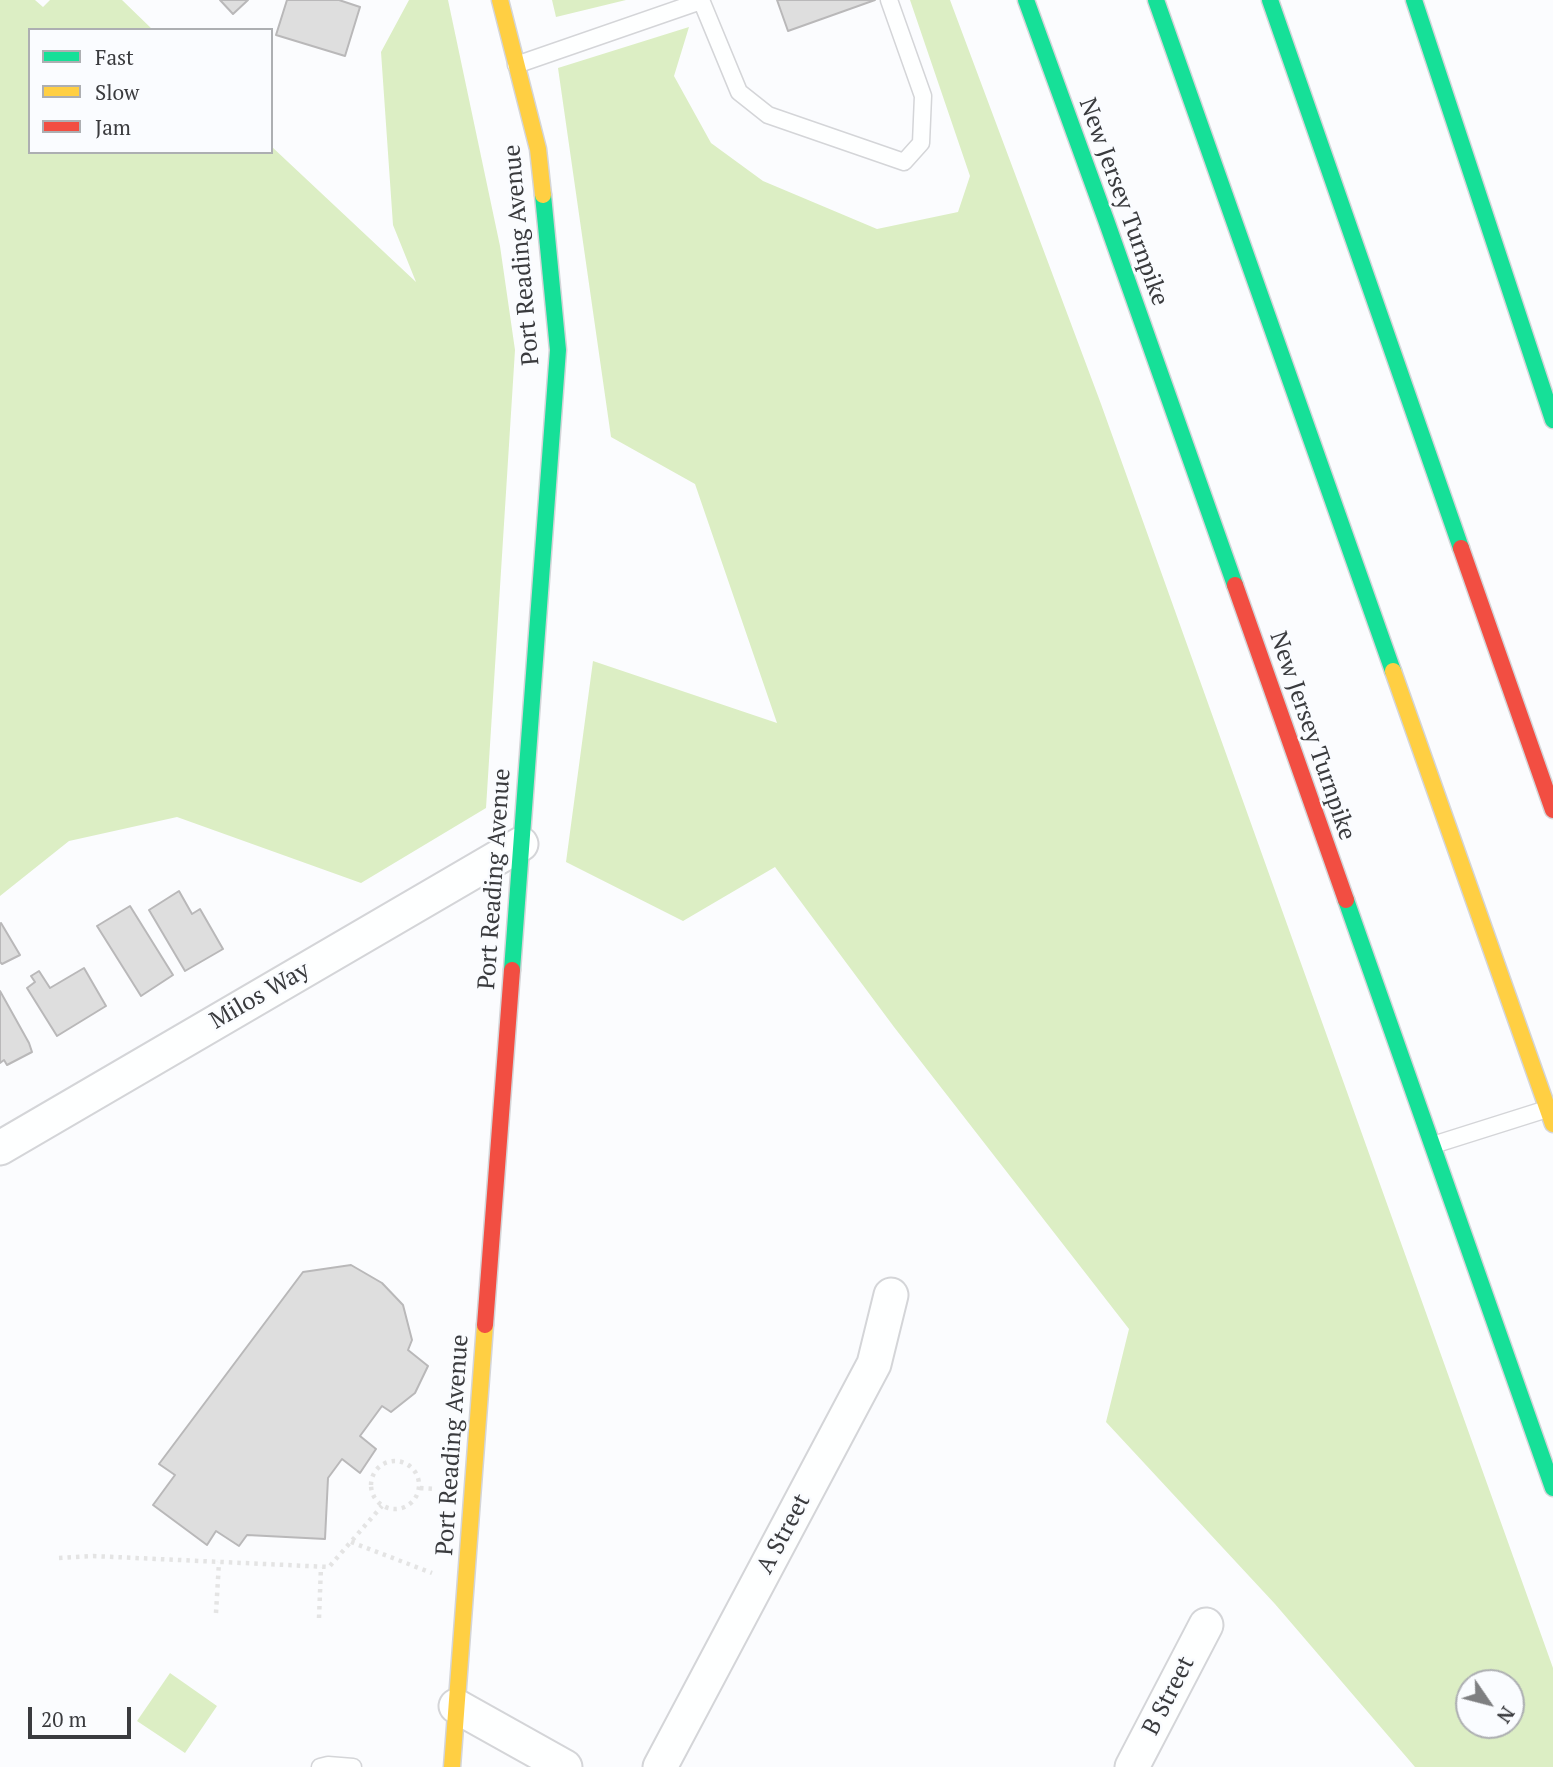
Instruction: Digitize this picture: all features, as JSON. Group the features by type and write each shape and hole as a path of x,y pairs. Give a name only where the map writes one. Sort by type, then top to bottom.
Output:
{"main road":[{"name":"Port Reading Avenue","path":"452,1767 558,349 538,149 500,0"},
{"name":"New Jersey Turnpike","path":"1026,0 1111,233 1553,1488"},
{"path":"1156,0 1550,1117"},
{"path":"1270,0 1553,810"},
{"path":"1414,0 1553,420"}],"street":[{"name":"Milos Way","path":"0,1148 521,844"},
{"name":"A Street","path":"660,1767 874,1364 891,1295"},
{"name":"B Street","path":"1132,1767 1206,1625"},
{"path":"456,1706 565,1767"}],"lane":[{"path":"516,65 701,0 738,92 768,115 904,162 921,143 923,96 889,0"},
{"path":"1433,1145 1550,1117"},
{"path":"320,1767 353,1767"}],"path":[{"path":"394,1461 405,1463 413,1469 419,1477 419,1488 417,1497 410,1505 391,1510 376,1500 371,1486 376,1471 384,1464 394,1461"},
{"path":"419,1488 445,1490"},
{"path":"59,1558 93,1556 329,1567 382,1506"},
{"path":"351,1542 439,1576"},
{"path":"216,1613 219,1562"},
{"path":"319,1618 321,1567"}],"green space":[{"path":"0,0 35,0 43,7 50,0 122,0 151,28 28,28 28,154 273,154 273,148 416,282 393,225 381,52 409,0 448,0 500,246 515,350 486,808 361,883 177,817 69,841 0,896"},
{"path":"552,0 626,0 556,17"},
{"path":"910,0 950,0 1101,404 1553,1668 1553,1767 1415,1767 1275,1604 1106,1422 1129,1329 894,1027 775,867 683,921 566,862 593,661 777,723 695,484 611,437 558,68 689,27 674,76 711,143 763,181 877,229 958,212 970,176"},
{"path":"170,1673 217,1706 185,1753 137,1721"}],"building":[{"path":"220,0 248,0 233,14"},
{"path":"287,0 339,0 360,7 345,56 276,35"},
{"path":"777,0 875,0 788,31"},
{"path":"179,891 192,914 200,909 223,949 185,971 149,910"},
{"path":"130,906 173,975 141,996 97,926"},
{"path":"1,923 20,955 2,964 0,962"},
{"path":"84,968 106,1006 57,1036 27,988 35,982 31,976 39,971 50,988"},
{"path":"0,991 32,1052 7,1065 4,1060 0,1063"},
{"path":"351,1265 382,1283 403,1305 412,1340 408,1350 428,1366 415,1393 391,1412 382,1406 360,1436 376,1449 360,1473 342,1459 328,1478 325,1539 247,1535 239,1546 216,1531 207,1545 153,1505 175,1475 159,1464 303,1272"}],"traffic: fast":[{"path":"1026,0 1235,585"},
{"path":"1156,0 1393,671"},
{"path":"1270,0 1461,548"},
{"path":"1414,0 1553,420"},
{"path":"512,970 558,350 543,195"},
{"path":"1346,900 1553,1488"}],"traffic: slow":[{"path":"500,0 538,149 543,195"},
{"path":"1393,671 1553,1124"},
{"path":"452,1767 485,1325"}],"traffic: jam":[{"path":"1461,548 1553,810"},
{"path":"1235,585 1346,900"},
{"path":"485,1325 512,970"}]}
